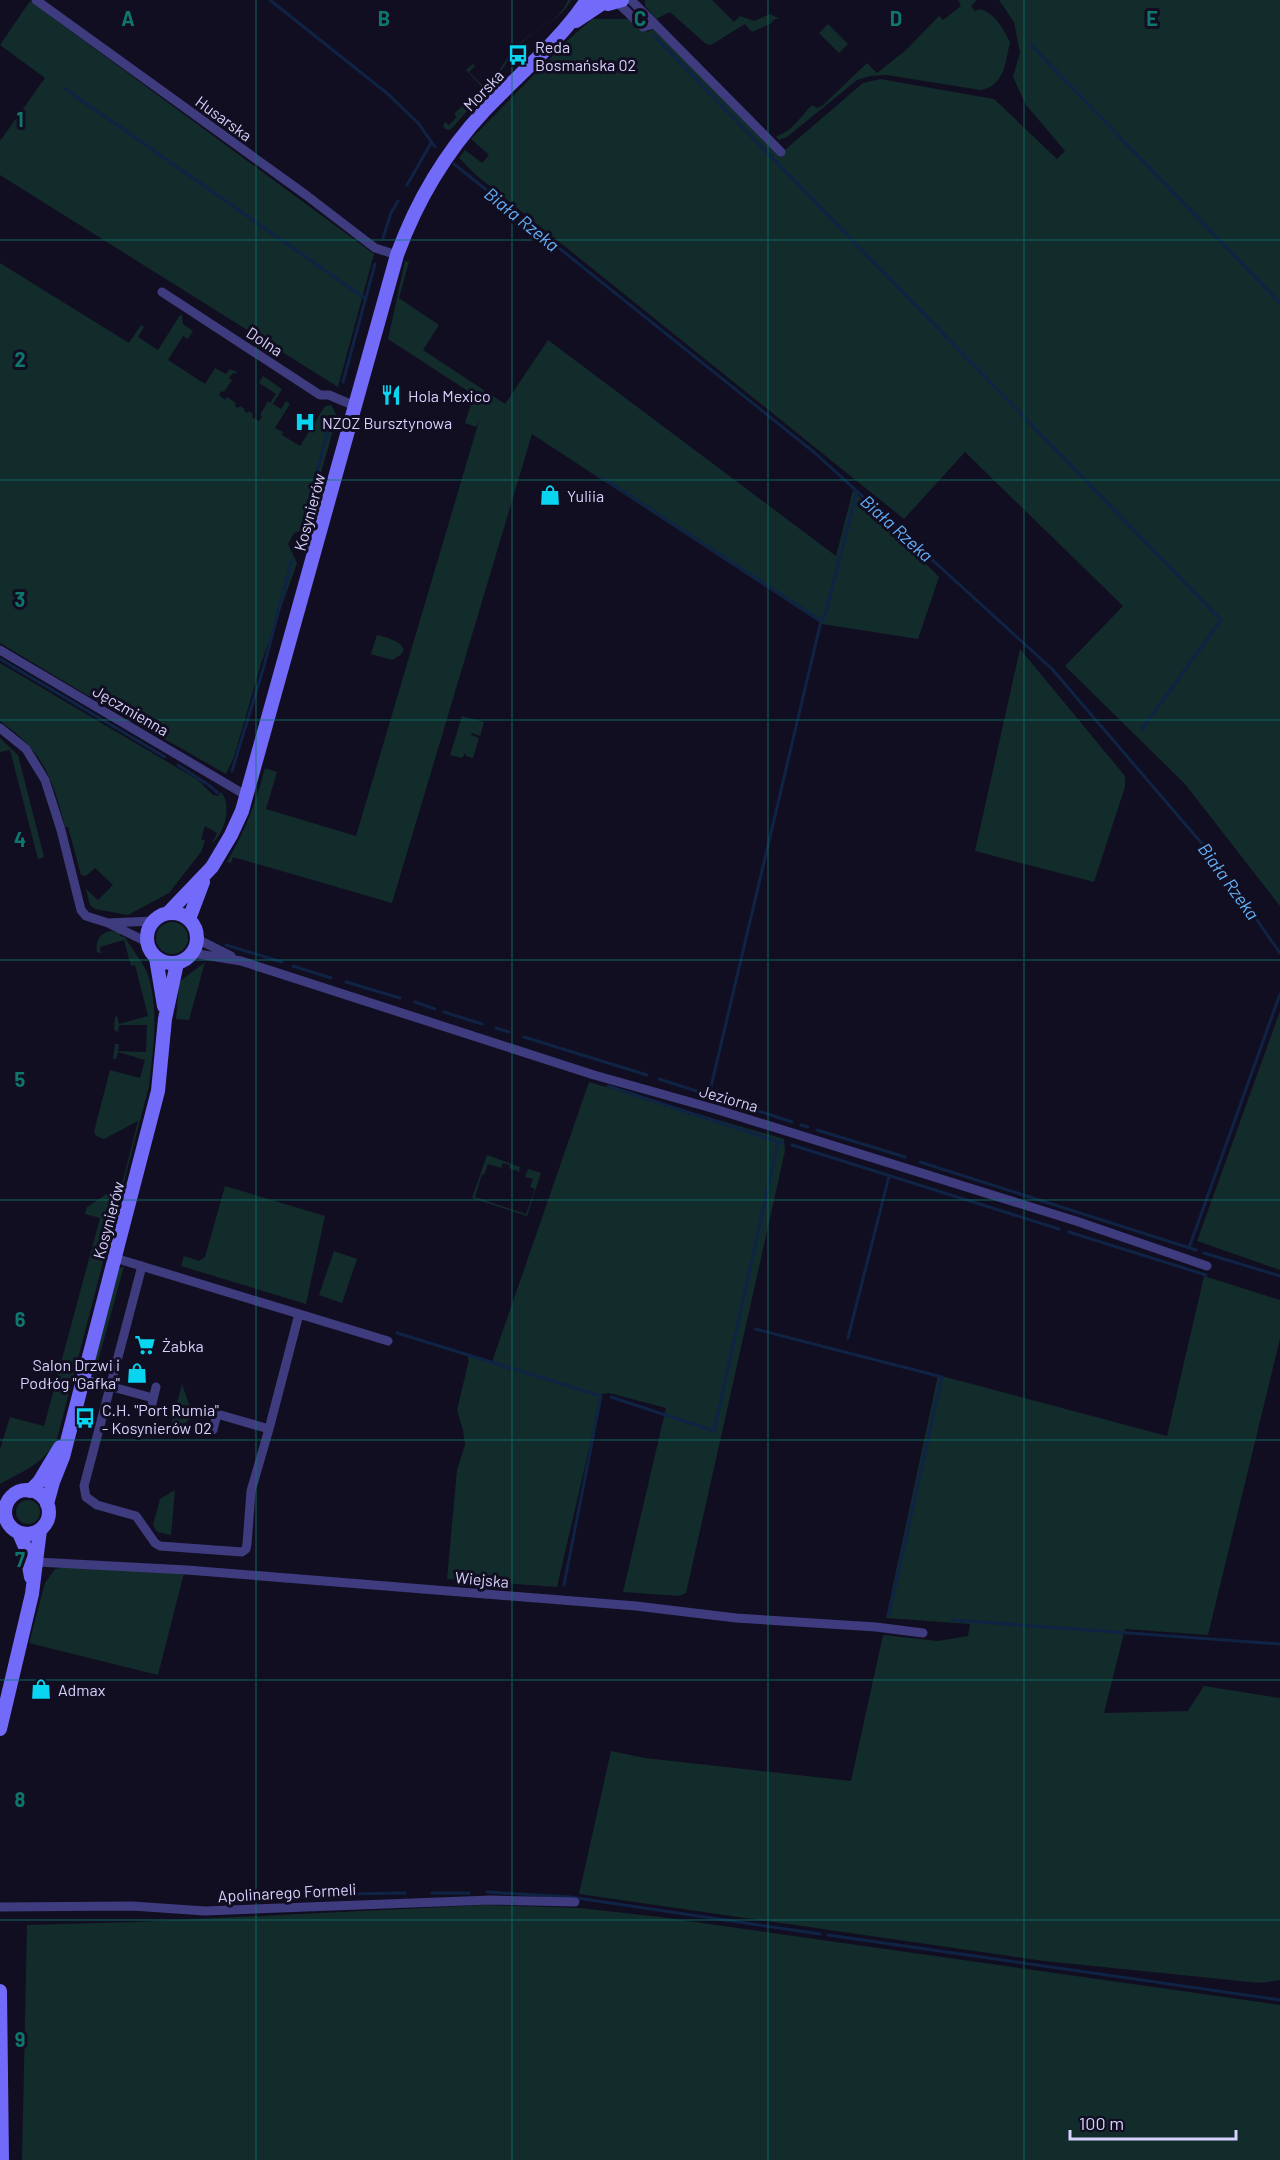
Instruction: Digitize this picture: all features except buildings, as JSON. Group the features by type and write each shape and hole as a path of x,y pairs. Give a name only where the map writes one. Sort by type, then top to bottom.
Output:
{"main road":[{"name":"Morska","path":"572,23 587,0"},
{"name":"Morska","path":"447,156 484,111 572,23 600,2 624,1"},
{"name":"Kosynierów","path":"189,919 205,877 231,835 247,796 397,255 420,201 447,156"},
{"name":"Kosynierów","path":"168,913 205,877"},
{"path":"168,913 179,914 189,919 197,939 192,953 177,963 156,958 147,942 147,935 153,921 168,913"},
{"name":"Kosynierów","path":"156,958 165,1019"},
{"name":"Kosynierów","path":"47,1504 63,1457 158,1091 165,1019 177,963"},
{"name":"Kosynierów","path":"30,1491 44,1475 71,1427"},
{"path":"0,1729 32,1594 40,1530 48,1518 47,1504 40,1495 30,1491 16,1494 7,1505 7,1521 19,1533 26,1549 32,1594"},
{"path":"19,1533 27,1534 40,1530"},
{"path":"0,1991 2,2160"}],"street":[{"name":"Husarska","path":"36,0 306,195 375,248 397,255"},
{"path":"624,1 677,45 781,152"},
{"name":"Dolna","path":"162,291 320,395 329,395 355,405"},
{"name":"Jęczmienna","path":"0,650 247,796"},
{"path":"0,728 26,749 45,780 81,910 86,916 108,923 147,942"},
{"path":"108,923 153,921"},
{"name":"Jeziorna","path":"197,939 241,961 588,1074 727,1112 1076,1221 1207,1266"},
{"name":"Jeziorna","path":"192,953 241,961"},
{"path":"115,1258 388,1341"},
{"path":"142,1266 84,1492 86,1497 97,1505 139,1517 155,1543 160,1546 237,1552 246,1549 250,1491 299,1314"},
{"path":"83,1379 153,1398"},
{"path":"151,1408 156,1387"},
{"path":"213,1430 217,1414 268,1429"},
{"name":"Wiejska","path":"37,1562 223,1572 636,1606 736,1618 876,1627 923,1633"},
{"name":"Apolinarego Formeli","path":"0,1907 132,1906 205,1911 491,1900 574,1902"}],"green space":[{"path":"568,0 571,0 566,8 553,20"},
{"path":"645,0 712,0 734,22 740,16 754,21 770,14 779,19 752,32 745,24 711,45 706,44 670,12 656,19 645,6"},
{"path":"958,0 977,0 971,6 975,11 980,9 986,11 995,18 1010,42 1005,65 995,84 980,90 887,75 870,76 857,80 787,137 779,140 776,136 791,128 812,105 817,108 822,106 867,63 877,73 906,50 939,16 943,20 961,6"},
{"path":"999,0 1280,0 1280,906 1185,784 1065,666 1123,606 965,452 904,519 476,175 459,158 465,150 482,163 489,155 471,139 567,41 592,19 631,19 648,32 654,28 779,155 863,83 880,79 994,99 1057,159 1065,151 1026,105 1013,77 1020,53 1014,22"},
{"path":"30,1 374,254 338,387 0,175 0,141 45,78 0,45"},
{"path":"553,20 518,47 490,87 477,97 478,99 452,128 445,129 443,126 445,122 449,125 457,117 454,114 482,87 466,70 473,64 475,66 469,72 481,84 486,85 519,44"},
{"path":"828,24 848,44 839,53 819,33"},
{"path":"405,261 409,262 399,298 439,325 423,350 505,404 548,340 836,556 853,490 939,577 918,639 822,624 532,434 392,903 233,857 231,863 227,862 240,839 258,794 265,768 277,772 266,809 356,836 479,421 476,427 465,423 474,395 388,339"},
{"path":"0,263 129,343 141,325 144,327 138,337 158,350 180,315 182,316 183,324 193,331 188,339 183,336 168,360 205,384 215,368 226,374 230,369 237,372 229,378 232,380 224,392 221,391 219,395 225,400 227,397 236,403 235,406 238,408 240,406 247,413 249,411 253,414 252,417 259,421 268,401 270,403 276,394 259,383 263,376 282,389 273,404 281,409 286,401 290,404 275,428 300,446 325,406 331,405 337,416 305,530 294,533 288,544 297,563 261,664 234,757 226,774 0,643"},
{"path":"377,635 400,644 403,651 392,660 371,654"},
{"path":"1020,649 1125,776 1125,787 1094,882 975,851"},
{"path":"0,663 198,780 213,795 218,796 221,792 226,805 223,829 212,843 217,833 205,826 201,839 205,841 201,852 169,893 128,915 95,909 90,905 86,889 98,900 113,885 95,868 86,876 81,875 68,827 65,827 56,794 44,767 27,744 0,721"},
{"path":"462,716 484,722 480,736 472,733 471,735 479,738 473,758 466,756 465,753 462,758 450,755"},
{"path":"0,738 18,755 44,857 38,859 10,750 0,752"},
{"path":"172,922 183,927 188,938 183,949 172,954 161,949 156,938 161,927"},
{"path":"112,931 121,933 120,936 125,937 149,978 154,1018 149,1086 57,1439 39,1461 0,1484 0,1449 10,1417 44,1426 100,1218 85,1214 87,1207 122,1184 138,1121 104,1139 96,1136 94,1132 110,1070 140,1078 145,1060 118,1052 116,1059 113,1059 115,1044 119,1044 118,1051 146,1052 147,1025 119,1025 118,1032 114,1030 117,1016 119,1024 148,1016 135,965 131,966 124,940 100,947 101,954 97,952 99,938 104,933"},
{"path":"205,962 189,1020 176,1019 179,982"},
{"path":"1280,1011 1280,1270 1197,1241"},
{"path":"589,1082 784,1139 785,1151 686,1593 679,1596 623,1592 666,1408 609,1393 597,1395 601,1397 557,1587 447,1579 457,1470 465,1445 457,1410 469,1355 492,1362"},
{"path":"487,1155 520,1167 519,1172 503,1163 501,1168 488,1164 484,1175 482,1174 475,1197 526,1214 535,1189 530,1187 533,1179 525,1177 528,1169 541,1173 527,1216 472,1198"},
{"path":"225,1186 325,1216 306,1304 181,1266 184,1256 199,1261 205,1257"},
{"path":"334,1251 357,1259 342,1303 319,1295"},
{"path":"124,1266 94,1376 91,1370 118,1269"},
{"path":"1204,1276 1280,1300 1280,1339 1208,1635 1125,1629 1104,1713 1188,1711 1204,1686 1280,1698 1280,1980 1260,1983 1044,1961 579,1894 611,1751 645,1758 851,1781 883,1635 938,1641 968,1636 970,1624 886,1618 938,1375 1167,1436"},
{"path":"182,1384 193,1416 168,1438"},
{"path":"175,1490 171,1535 157,1532 153,1525 160,1499"},
{"path":"28,1500 36,1504 40,1512 36,1520 28,1524 20,1520 16,1512 20,1504"},
{"path":"68,1566 184,1573 158,1675 29,1643 45,1583 55,1569"},
{"path":"485,1905 580,1908 660,1917 1280,2005 1280,2160 22,2160 27,1925"}],"waterway":[{"name":"Biała Rzeka","path":"270,0 388,94 419,124 435,147"},
{"path":"654,36 1221,620 1142,729"},
{"path":"1030,44 1280,303"},
{"path":"64,88 366,299"},
{"path":"407,185 431,143"},
{"name":"Biała Rzeka","path":"454,164 815,453 1052,669 1210,853 1280,953"},
{"path":"383,238 391,213 398,201"},
{"path":"343,382 375,264"},
{"path":"302,526 332,416"},
{"path":"603,478 821,621"},
{"path":"709,1095 821,621 826,612 857,491"},
{"path":"232,771 264,666 292,560"},
{"path":"0,659 165,757"},
{"path":"178,765 218,793"},
{"path":"226,945 282,962"},
{"path":"293,966 331,978"},
{"path":"346,982 400,998"},
{"path":"1189,1248 1280,994"},
{"path":"415,1002 435,1009"},
{"path":"444,1012 482,1024"},
{"path":"496,1028 509,1032"},
{"path":"524,1037 647,1075"},
{"path":"659,1079 712,1096"},
{"path":"608,1086 782,1143"},
{"path":"725,1100 792,1122"},
{"path":"801,1125 808,1127"},
{"path":"817,1130 905,1157"},
{"path":"611,1397 714,1431 778,1142"},
{"path":"792,1145 1059,1229"},
{"path":"920,1162 1196,1250"},
{"path":"848,1338 889,1176"},
{"path":"1069,1232 1206,1275"},
{"path":"1204,1253 1280,1276"},
{"path":"755,1329 942,1377 889,1614"},
{"path":"397,1333 601,1396 564,1585"},
{"path":"952,1620 1280,1644"},
{"path":"487,1892 570,1897 820,1934"},
{"path":"220,1896 405,1893"},
{"path":"432,1893 469,1893"},
{"path":"828,1935 1280,2000"}],"place":[{"name":"Reda Bosmańska 02","path":"518,55"},
{"name":"Hola Mexico","path":"391,395"},
{"name":"NZOZ Bursztynowa","path":"305,422"},
{"name":"Yuliia","path":"550,495"},
{"name":"Żabka","path":"145,1345"},
{"name":"Salon Drzwi i Podłóg \"Gafka\"","path":"137,1373"},
{"name":"C.H. \"Port Rumia\" - Kosynierów 02","path":"85,1418"},
{"name":"Admax","path":"41,1689"}]}
